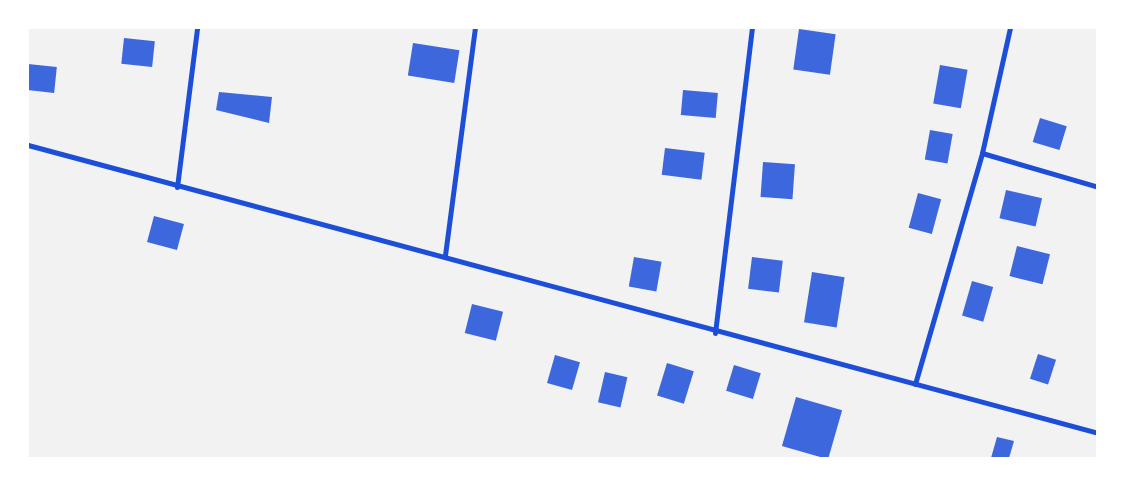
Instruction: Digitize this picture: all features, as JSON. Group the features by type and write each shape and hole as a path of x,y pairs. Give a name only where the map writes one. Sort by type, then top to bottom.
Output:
{"street":[{"path":"177,187 197,28"},
{"path":"445,256 475,28"},
{"path":"715,333 752,28"},
{"path":"915,384 982,153 1010,28"},
{"path":"28,145 177,187 445,256 715,333 1098,433"},
{"path":"982,153 1098,187"}],"building":[{"path":"799,29 836,34 830,75 793,70"},
{"path":"124,38 155,41 152,67 121,64"},
{"path":"413,43 459,50 454,83 408,76"},
{"path":"28,64 57,67 54,93 28,90"},
{"path":"940,65 968,70 961,108 933,103"},
{"path":"683,90 718,93 716,118 681,115"},
{"path":"219,92 272,97 269,123 216,110"},
{"path":"1040,118 1067,126 1059,150 1033,142"},
{"path":"930,130 953,134 947,164 925,160"},
{"path":"665,148 705,153 701,180 662,175"},
{"path":"763,162 795,164 792,199 761,197"},
{"path":"1006,190 1042,198 1036,227 999,218"},
{"path":"918,193 941,199 932,234 909,228"},
{"path":"154,216 184,224 177,250 147,242"},
{"path":"1017,246 1050,254 1042,284 1010,276"},
{"path":"634,257 662,262 656,291 629,287"},
{"path":"752,257 783,261 779,293 748,289"},
{"path":"812,272 845,277 837,328 804,322"},
{"path":"972,281 993,287 983,322 962,316"},
{"path":"472,304 503,312 496,341 465,333"},
{"path":"1038,354 1056,360 1048,385 1030,379"},
{"path":"555,355 580,362 572,390 547,383"},
{"path":"667,363 694,371 684,404 657,396"},
{"path":"734,365 761,373 753,399 726,391"},
{"path":"605,372 627,377 620,407 598,402"},
{"path":"796,397 842,410 828,458 782,446"},
{"path":"997,437 1014,441 1009,458 991,458"}]}
